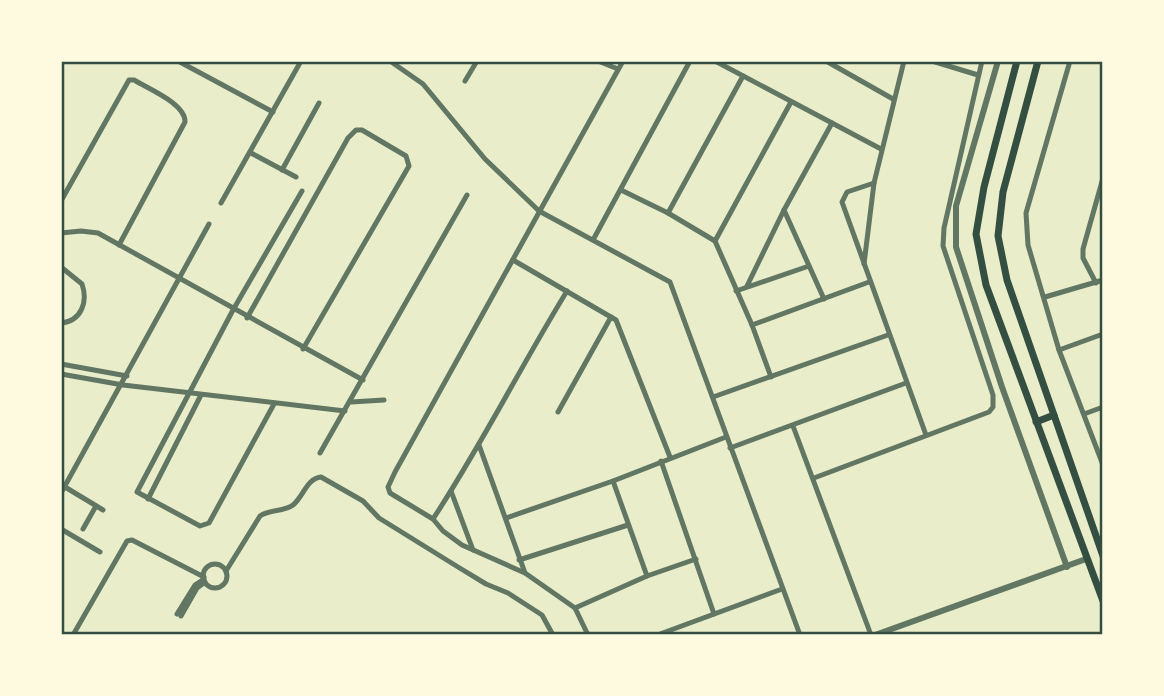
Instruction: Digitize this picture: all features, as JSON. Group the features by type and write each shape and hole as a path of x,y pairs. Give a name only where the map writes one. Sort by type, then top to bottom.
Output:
{"main road":[{"path":"1017,61 984,187 976,234 986,285 1103,601"},
{"path":"1038,61 1003,192 998,236 1007,279 1103,556"},
{"path":"1036,422 1054,415"}],"street":[{"path":"178,61 273,112"},
{"path":"221,204 301,61"},
{"path":"390,61 423,84 479,152 540,211 670,282 800,635"},
{"path":"465,81 477,61"},
{"path":"597,61 618,69"},
{"path":"588,635 575,607 525,573 474,551 450,537 433,519 390,493 388,487 623,61"},
{"path":"593,240 690,61"},
{"path":"715,61 881,149"},
{"path":"826,61 893,99"},
{"path":"864,265 874,183 904,61"},
{"path":"932,61 978,75"},
{"path":"814,478 989,412 994,401 943,246 944,229 982,61"},
{"path":"998,61 956,206 956,247 1002,387 1067,567"},
{"path":"1070,61 1026,213 1028,245 1059,350 1103,465"},
{"path":"668,213 743,76"},
{"path":"61,201 129,80 134,80 181,108 185,122 119,245"},
{"path":"715,241 792,102"},
{"path":"282,170 319,103"},
{"path":"747,286 784,210 832,123"},
{"path":"247,318 354,132 362,130 407,156 409,166 303,349"},
{"path":"251,153 296,177"},
{"path":"1096,283 1083,258 1083,249 1103,178"},
{"path":"874,183 847,192 842,202 926,435"},
{"path":"621,190 668,213 715,241 752,325 771,377"},
{"path":"274,404 209,523 200,526 139,495 137,490 233,310 302,191"},
{"path":"320,453 467,195"},
{"path":"784,210 824,299"},
{"path":"103,510 63,490 209,224"},
{"path":"62,235 94,232 363,380"},
{"path":"272,242 285,249"},
{"path":"513,260 611,317 621,329 670,457"},
{"path":"61,267 82,284 85,292 78,316 68,323 61,323"},
{"path":"736,290 809,267"},
{"path":"1045,297 1103,280"},
{"path":"752,325 869,282"},
{"path":"433,519 479,445 524,360 567,291"},
{"path":"558,412 611,317"},
{"path":"1059,350 1103,334"},
{"path":"713,397 888,335"},
{"path":"61,363 127,376"},
{"path":"61,374 122,385 345,411"},
{"path":"730,448 906,383"},
{"path":"148,499 201,394"},
{"path":"351,402 384,400"},
{"path":"1084,414 1103,407"},
{"path":"793,426 873,635 1086,559"},
{"path":"506,518 613,481 726,437"},
{"path":"479,445 525,573"},
{"path":"661,461 714,614"},
{"path":"226,571 260,516 266,512 289,508 311,481 321,477 363,501 379,517 458,568 508,593 542,615 553,635"},
{"path":"613,481 647,576"},
{"path":"451,491 474,551"},
{"path":"83,529 96,506"},
{"path":"519,560 628,525"},
{"path":"61,529 100,552"},
{"path":"73,635 127,541 132,540 204,579 211,588 223,586 227,579 226,571 221,566 213,565 207,568 204,579 179,615"},
{"path":"575,607 647,576 696,559"},
{"path":"660,634 782,589"}]}
